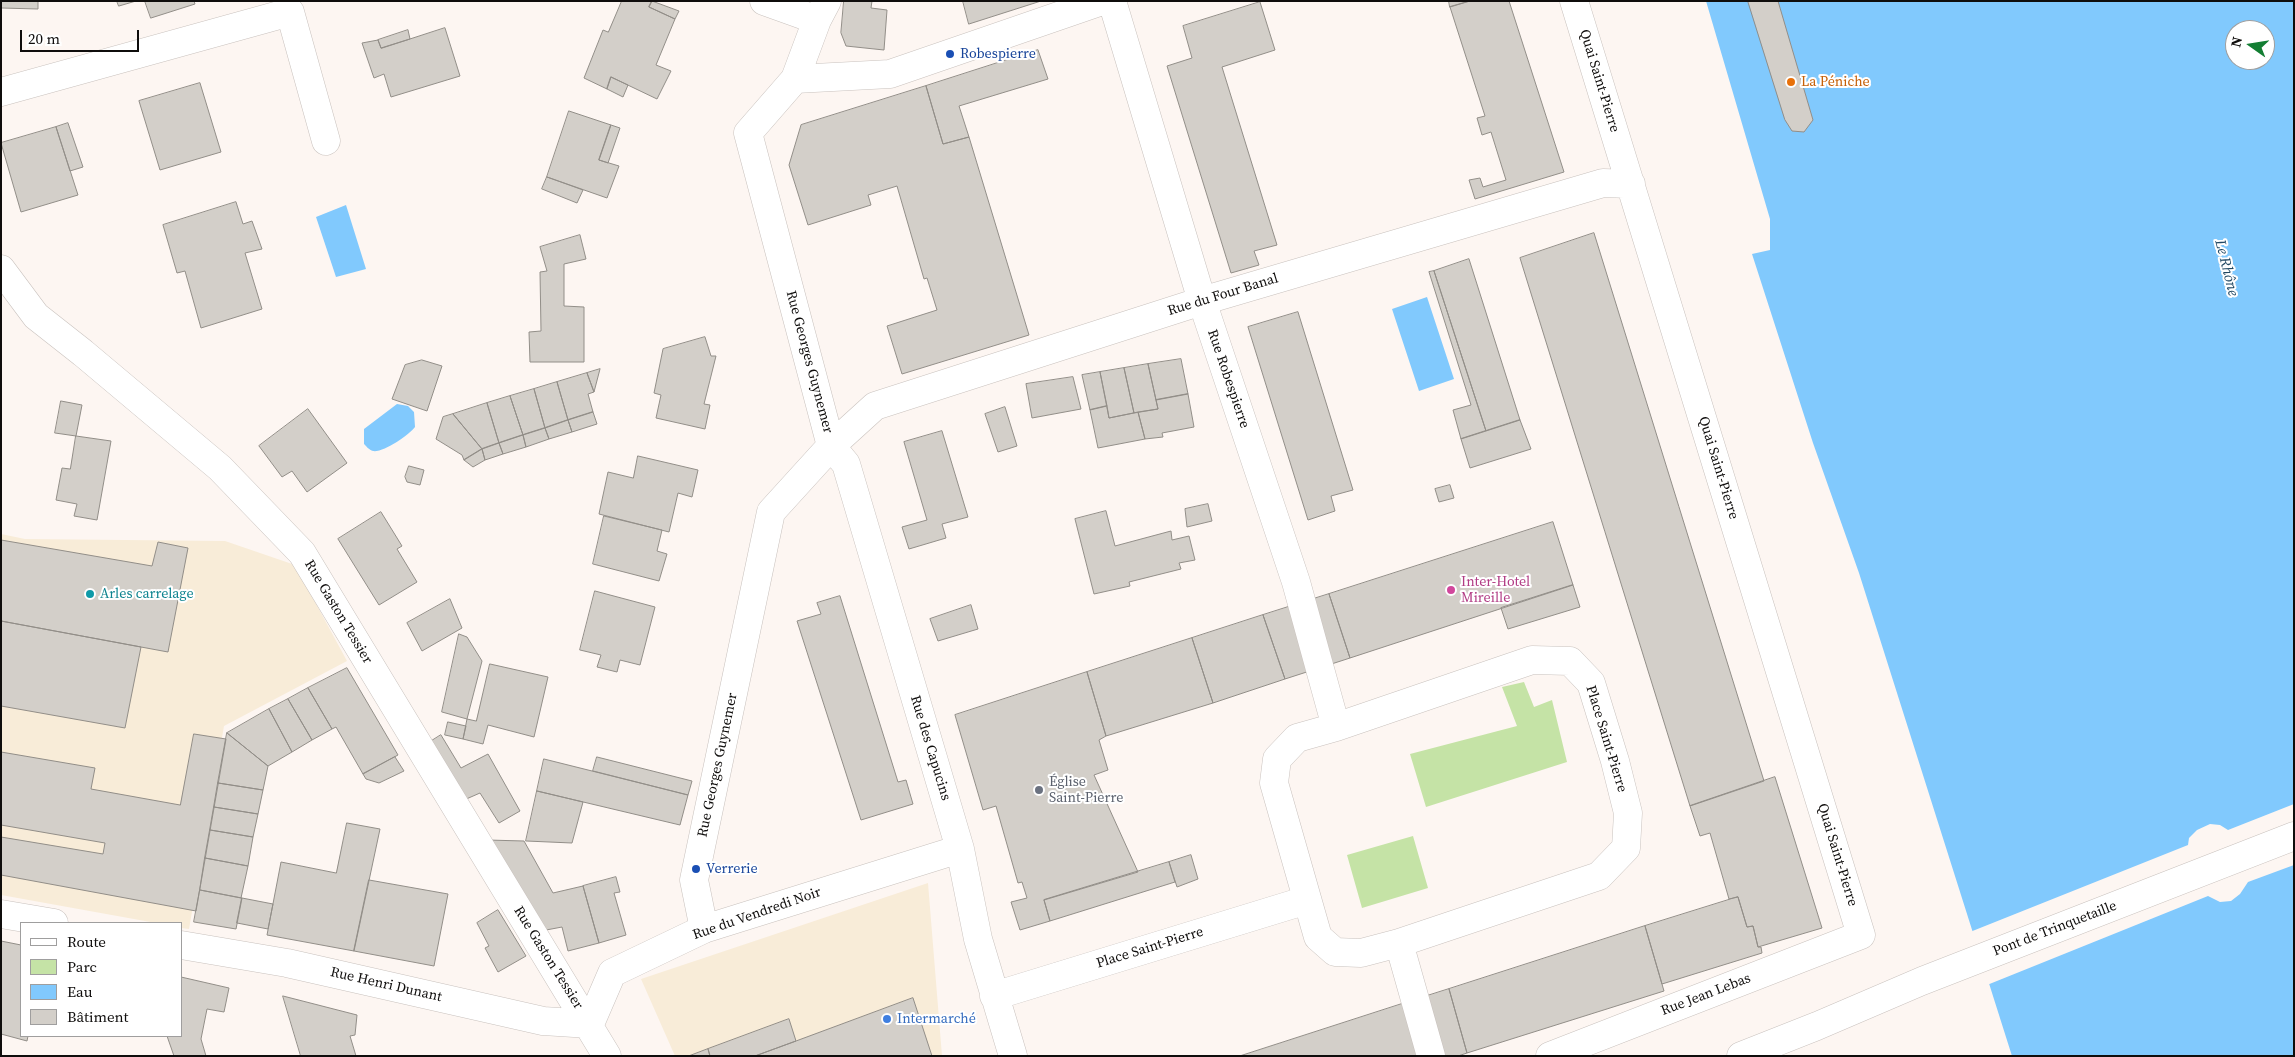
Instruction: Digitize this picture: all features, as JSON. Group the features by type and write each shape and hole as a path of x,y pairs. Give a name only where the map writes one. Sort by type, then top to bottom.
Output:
{"street":[{"path":"764,1 822,11"},
{"path":"796,79 890,74 1102,1"},
{"name":"Rue Robespierre","path":"1112,1 1202,301 1296,582 1336,727"},
{"name":"Quai Saint-Pierre","path":"1574,1 1861,935"},
{"name":"Rue Georges Guynemer","path":"704,929 694,880 772,512 831,446 748,133 796,79 822,11"},
{"path":"1,92 290,12 326,141"},
{"name":"Rue du Four Banal","path":"831,446 874,406 1202,301 1603,183 1631,184"},
{"name":"Rue Gaston Tessier","path":"1,269 36,316 220,468 302,553 573,1000 590,1024 607,1056"},
{"name":"Rue des Capucins","path":"831,446 846,464 960,849 978,939 1014,1056"},
{"name":"Place Saint-Pierre","path":"1532,660 1570,661 1591,682 1628,813 1626,848 1599,876 1399,943 1361,953 1335,952 1318,937 1307,900 1274,784 1277,759 1296,738 1336,727 1532,660"},
{"name":"Pont de Trinquetaille","path":"1741,1056 1922,981 2294,836"},
{"name":"Rue du Vendredi Noir","path":"590,1024 612,974 704,929 960,849"},
{"name":"Place Saint-Pierre","path":"994,996 1307,900"},
{"path":"1,914 48,922"},
{"name":"Rue Jean Lebas","path":"1550,1056 1861,935"},
{"path":"1399,943 1431,1056"},
{"name":"Rue Henri Dunant","path":"182,945 287,963 544,1021 590,1024"}],"shaded area":[{"path":"1,534 25,539 225,541 295,565 347,661 224,726 189,929 182,928 182,922 150,922 1,895"},
{"path":"928,883 942,1056 675,1056 641,979"}],"green space":[{"path":"1524,682 1534,707 1552,700 1567,762 1426,807 1410,754 1517,726 1502,687"},
{"path":"1413,836 1428,888 1362,908 1347,855"}],"water":[{"name":"Le Rhône","path":"1706,1 2294,1 2294,1056 2012,1056 1859,573 1813,443 1752,254 1770,250 1770,219"},
{"path":"346,205 366,269 336,277 316,217"},
{"path":"1427,297 1454,379 1419,391 1392,309"},
{"path":"397,404 408,406 414,412 415,427 402,439 389,446 377,451 370,450 364,444 364,429"}],"pier":[{"path":"2294,804 2294,865 2248,882 2240,894 2231,901 2220,902 2208,896 1987,985 1970,932 2188,845 2189,838 2197,830 2210,824 2220,825 2228,830"}],"building":[{"path":"1,1 38,1 38,9 1,8"},
{"path":"117,1 136,1 119,6"},
{"path":"145,1 194,1 195,4 151,18"},
{"path":"622,1 652,1 649,7 675,19 656,65 671,71 657,99 611,77 607,89 584,78 603,30 608,32"},
{"path":"652,1 679,11 675,19 649,7"},
{"path":"844,1 872,1 871,8 887,10 884,50 846,46 841,33"},
{"path":"963,1 1041,1 969,24"},
{"path":"1449,1 1470,1 1450,7"},
{"path":"1470,1 1509,1 1564,172 1475,199 1469,180 1480,178 1483,187 1506,180 1491,132 1482,135 1477,118 1485,116 1450,7"},
{"path":"1748,1 1778,1 1813,120 1804,132 1792,131 1785,120"},
{"path":"1260,2 1275,50 1222,67 1277,245 1254,251 1259,265 1231,273 1167,66 1192,58 1183,26"},
{"path":"445,28 460,76 391,97 384,74 374,78 362,43 378,40 381,48"},
{"path":"408,30 410,39 381,48 378,40"},
{"path":"1038,50 1048,79 959,106 969,137 943,144 926,86"},
{"path":"611,77 628,85 623,97 607,89"},
{"path":"200,83 221,152 160,170 139,101"},
{"path":"926,86 943,144 969,137 1029,335 902,374 887,326 937,310 927,278 924,279 897,186 868,195 871,205 808,225 789,165 801,125"},
{"path":"569,111 611,125 599,160 619,166 607,198 547,177"},
{"path":"68,123 83,167 70,171 56,127"},
{"path":"611,125 620,128 608,163 599,160"},
{"path":"56,127 78,195 21,212 1,143"},
{"path":"547,177 583,190 577,203 542,189"},
{"path":"236,202 243,224 252,221 262,249 245,253 262,309 201,328 185,271 177,273 163,225"},
{"path":"1594,233 1764,781 1690,806 1520,258"},
{"path":"580,235 586,259 564,264 564,306 584,307 584,362 530,362 529,332 541,331 540,272 547,271 540,247"},
{"path":"1469,259 1520,420 1486,431 1434,271"},
{"path":"1434,271 1486,431 1461,439 1453,410 1471,405 1429,272"},
{"path":"1298,312 1353,490 1331,496 1335,511 1308,520 1248,327"},
{"path":"705,337 711,356 716,356 704,404 710,405 705,429 656,418 661,395 654,393 663,349"},
{"path":"1181,359 1188,394 1156,400 1148,364"},
{"path":"422,360 442,366 427,411 392,399 405,365"},
{"path":"1148,364 1158,409 1134,413 1124,368"},
{"path":"1124,368 1134,413 1109,418 1100,372"},
{"path":"600,369 594,392 587,373"},
{"path":"1100,372 1107,406 1090,410 1082,375"},
{"path":"587,373 594,392 588,394 593,412 568,420 557,382"},
{"path":"1073,377 1081,409 1032,418 1026,384"},
{"path":"557,382 568,420 545,428 534,389"},
{"path":"534,389 545,428 523,435 510,396"},
{"path":"1188,394 1194,427 1162,433 1163,437 1145,439 1138,412 1158,409 1156,400"},
{"path":"510,396 523,435 499,443 487,403"},
{"path":"61,401 82,405 76,436 55,433"},
{"path":"487,403 499,443 482,449 453,414"},
{"path":"1107,406 1109,418 1138,412 1145,439 1098,448 1090,410"},
{"path":"1005,407 1017,446 998,452 985,414"},
{"path":"308,409 347,463 307,492 292,471 282,477 259,446"},
{"path":"593,412 597,424 572,432 568,420"},
{"path":"453,414 482,449 464,460 462,455 436,439 443,417"},
{"path":"568,420 572,432 549,439 545,428"},
{"path":"1520,420 1531,449 1470,468 1461,439"},
{"path":"545,428 549,439 526,447 523,435"},
{"path":"942,431 968,517 942,524 946,538 909,549 902,527 927,520 904,442"},
{"path":"523,435 526,447 503,454 499,443"},
{"path":"76,436 111,441 97,520 74,516 77,504 56,500 62,468 70,469"},
{"path":"499,443 503,454 485,460 482,449"},
{"path":"482,449 485,460 473,467 464,460"},
{"path":"638,456 698,470 692,497 678,493 669,532 599,514 608,472 633,478"},
{"path":"409,466 424,470 420,485 407,482 405,477"},
{"path":"1450,485 1454,498 1439,502 1435,489"},
{"path":"1208,504 1212,521 1187,527 1185,509"},
{"path":"1106,511 1115,546 1171,531 1172,540 1189,536 1195,560 1179,563 1181,569 1129,582 1130,586 1094,594 1075,519"},
{"path":"381,512 402,546 397,549 417,582 379,605 338,539"},
{"path":"604,516 662,530 657,551 667,554 659,581 593,564"},
{"name":"Inter-Hotel Mireille","path":"1553,522 1573,585 1350,658 1329,594"},
{"name":"Arles carrelage","path":"1,540 152,566 158,542 188,548 168,652 1,621"},
{"path":"1573,585 1580,607 1508,629 1501,608"},
{"path":"595,591 655,607 640,665 620,660 617,672 597,667 601,655 580,650"},
{"path":"1329,594 1350,658 1285,679 1263,615"},
{"path":"840,596 898,782 906,780 913,804 861,820 797,621 821,614 817,603"},
{"path":"450,599 462,628 422,651 407,623"},
{"path":"971,605 978,629 938,641 930,619"},
{"path":"1263,615 1285,679 1213,703 1192,638"},
{"path":"1,621 141,647 125,728 1,706"},
{"path":"459,634 467,637 482,661 467,719 442,712"},
{"path":"1192,638 1213,703 1106,736 1087,672"},
{"path":"490,664 548,677 534,737 488,725 483,744 463,739 467,719 476,721"},
{"path":"347,668 398,755 363,774 336,727 332,729 308,688"},
{"name":"Église Saint-Pierre","path":"1087,672 1106,736 1099,740 1108,770 1094,775 1138,872 1044,900 1050,921 1020,930 1011,902 1027,898 1022,882 1018,883 996,806 983,810 955,715"},
{"path":"308,688 332,729 312,740 288,699"},
{"path":"288,699 312,740 292,752 269,709"},
{"path":"269,709 292,752 268,766 227,733"},
{"path":"448,722 466,726 463,739 445,735"},
{"path":"227,733 268,766 263,790 218,783"},
{"path":"194,734 226,739 196,911 1,875 1,837 103,854 105,843 1,825 1,752 95,768 91,789 180,805"},
{"path":"441,735 461,768 488,754 520,811 499,823 480,793 464,800 430,742"},
{"path":"395,757 404,771 379,783 366,779 363,774"},
{"path":"597,757 692,781 688,795 593,771"},
{"path":"544,759 688,795 680,825 537,791"},
{"path":"1775,777 1822,928 1758,947 1753,926 1747,927 1738,897 1729,899 1710,833 1700,836 1690,806"},
{"path":"218,783 263,790 258,814 214,807"},
{"path":"537,791 583,802 572,843 526,841"},
{"path":"214,807 258,814 253,837 210,830"},
{"path":"347,823 380,829 354,951 267,935 281,862 336,873"},
{"path":"210,830 253,837 248,866 205,858"},
{"path":"487,840 524,841 553,893 583,886 599,943 568,951 562,927 541,931"},
{"path":"1191,855 1198,879 1177,887 1169,862"},
{"path":"205,858 248,866 241,898 200,890"},
{"path":"1169,862 1175,882 1050,921 1044,900"},
{"path":"616,877 620,892 614,893 626,935 599,943 583,886"},
{"path":"369,880 448,894 434,966 354,951"},
{"path":"200,890 242,898 236,929 194,922"},
{"path":"1738,897 1747,927 1753,926 1758,947 1761,947 1762,953 1662,984 1645,926"},
{"path":"242,898 273,904 268,929 237,923"},
{"path":"498,910 526,956 498,972 485,948 489,946 477,923"},
{"path":"1645,926 1664,991 1467,1053 1449,989"},
{"path":"1,941 20,945 20,1037 28,1037 27,1041 1,1034"},
{"path":"182,977 229,988 224,1012 207,1009 201,1039 206,1056 174,1056 167,1037 182,1037"},
{"path":"1449,989 1467,1053 1458,1056 1423,1056 1408,1002"},
{"path":"283,996 357,1015 355,1035 350,1036 356,1056 301,1056"},
{"name":"Intermarché","path":"913,998 932,1056 755,1056 796,1041"},
{"path":"1408,1002 1423,1056 1240,1056"},
{"path":"789,1019 796,1041 755,1056 710,1056 708,1049"},
{"path":"708,1049 710,1056 689,1056"}],"place":[{"name":"Robespierre","path":"950,54"},
{"name":"La Péniche","path":"1791,82"},
{"name":"Inter-Hotel Mireille","path":"1451,590"},
{"name":"Arles carrelage","path":"90,594"},
{"name":"Église Saint-Pierre","path":"1039,790"},
{"name":"Verrerie","path":"696,869"},
{"name":"Intermarché","path":"887,1019"}]}
